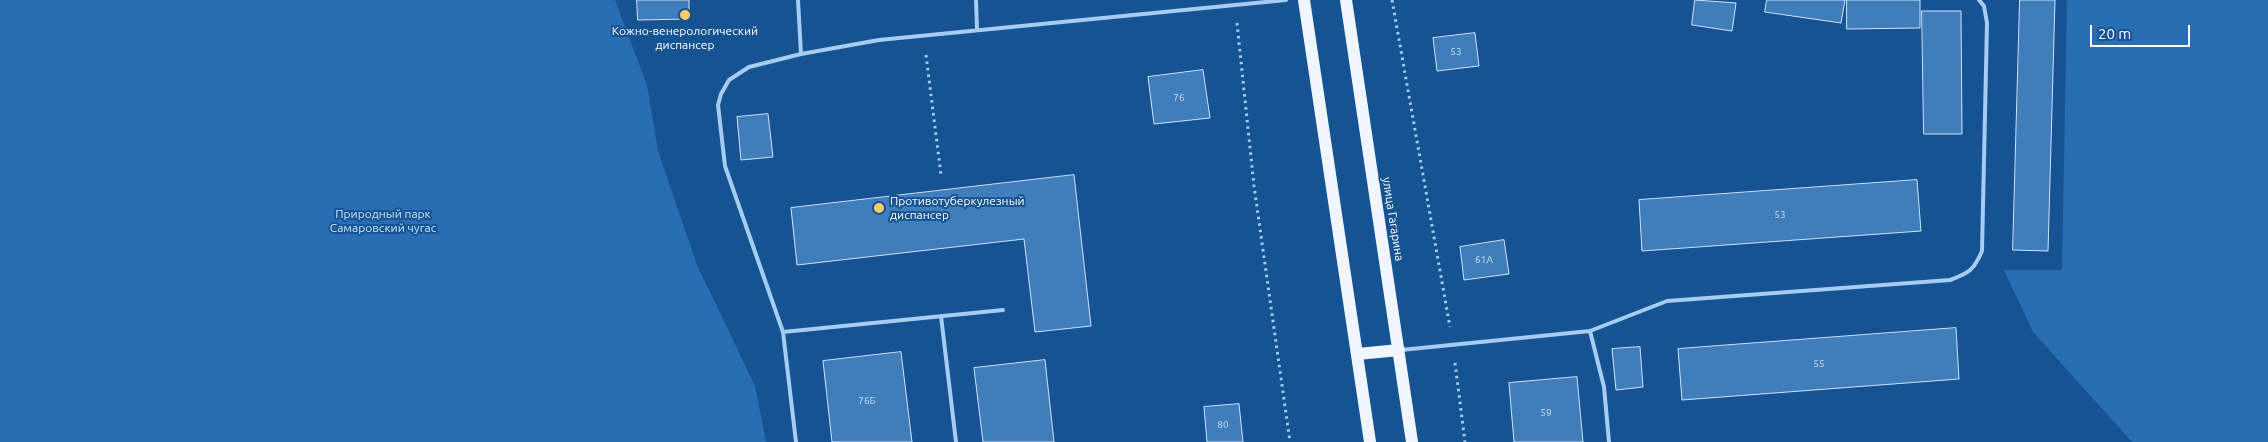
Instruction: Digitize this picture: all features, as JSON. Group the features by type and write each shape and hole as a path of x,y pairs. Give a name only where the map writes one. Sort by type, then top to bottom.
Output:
{"main road":[{"path":"1304,0 1370,442"},
{"name":"улица Гагарина","path":"1346,0 1412,442"},
{"path":"1358,354 1399,350"}],"lane":[{"path":"798,0 802,54"},
{"path":"976,0 977,29"},
{"path":"796,442 783,332 730,186 725,166 718,105 721,94 729,80 738,72 749,67 802,54 923,34 1286,0"},
{"path":"1399,350 1590,331 1666,301 1950,280 1975,268 1982,251 1987,33 1984,6 1979,0"},
{"path":"783,332 1003,310"},
{"path":"941,316 956,442"},
{"path":"1590,331 1604,387 1609,442"}],"path":[{"path":"1392,0 1452,344 1465,442"},
{"path":"1237,23 1254,186 1290,442"},
{"path":"923,34 940,175"}],"green space":[{"name":"Природный парк Самаровский чугас","path":"0,0 615,0 647,85 658,151 697,265 755,386 766,442 0,442"},
{"path":"2067,0 2268,0 2268,442 2132,442 2033,332 2004,270 2062,270"}],"building":[{"path":"637,0 689,0 689,19 638,20"},
{"path":"1695,0 1736,3 1732,31 1692,25"},
{"path":"1767,0 1845,0 1841,23 1765,12"},
{"path":"1847,0 1920,0 1920,28 1847,29"},
{"path":"2020,0 2055,0 2048,251 2013,250"},
{"path":"1922,11 1961,11 1962,134 1924,134"},
{"path":"1475,33 1479,66 1437,71 1433,38"},
{"path":"1203,70 1210,118 1154,124 1148,77"},
{"path":"768,114 773,157 741,160 737,117"},
{"path":"1074,175 1091,326 1035,332 1024,239 797,265 791,208"},
{"path":"1917,180 1921,231 1642,251 1639,200"},
{"path":"1504,240 1509,274 1464,280 1460,247"},
{"path":"1956,328 1959,379 1682,400 1678,349"},
{"path":"1640,347 1643,387 1616,390 1612,349"},
{"path":"901,352 912,442 832,442 823,361"},
{"path":"1045,360 1054,442 983,442 974,368"},
{"path":"1577,377 1583,442 1514,442 1509,383"},
{"path":"1239,404 1243,442 1207,442 1204,407"}],"place":[{"name":"Кожно-венерологический диспансер","path":"685,15"},
{"name":"Противотуберкулезный диспансер","path":"879,208"}]}
